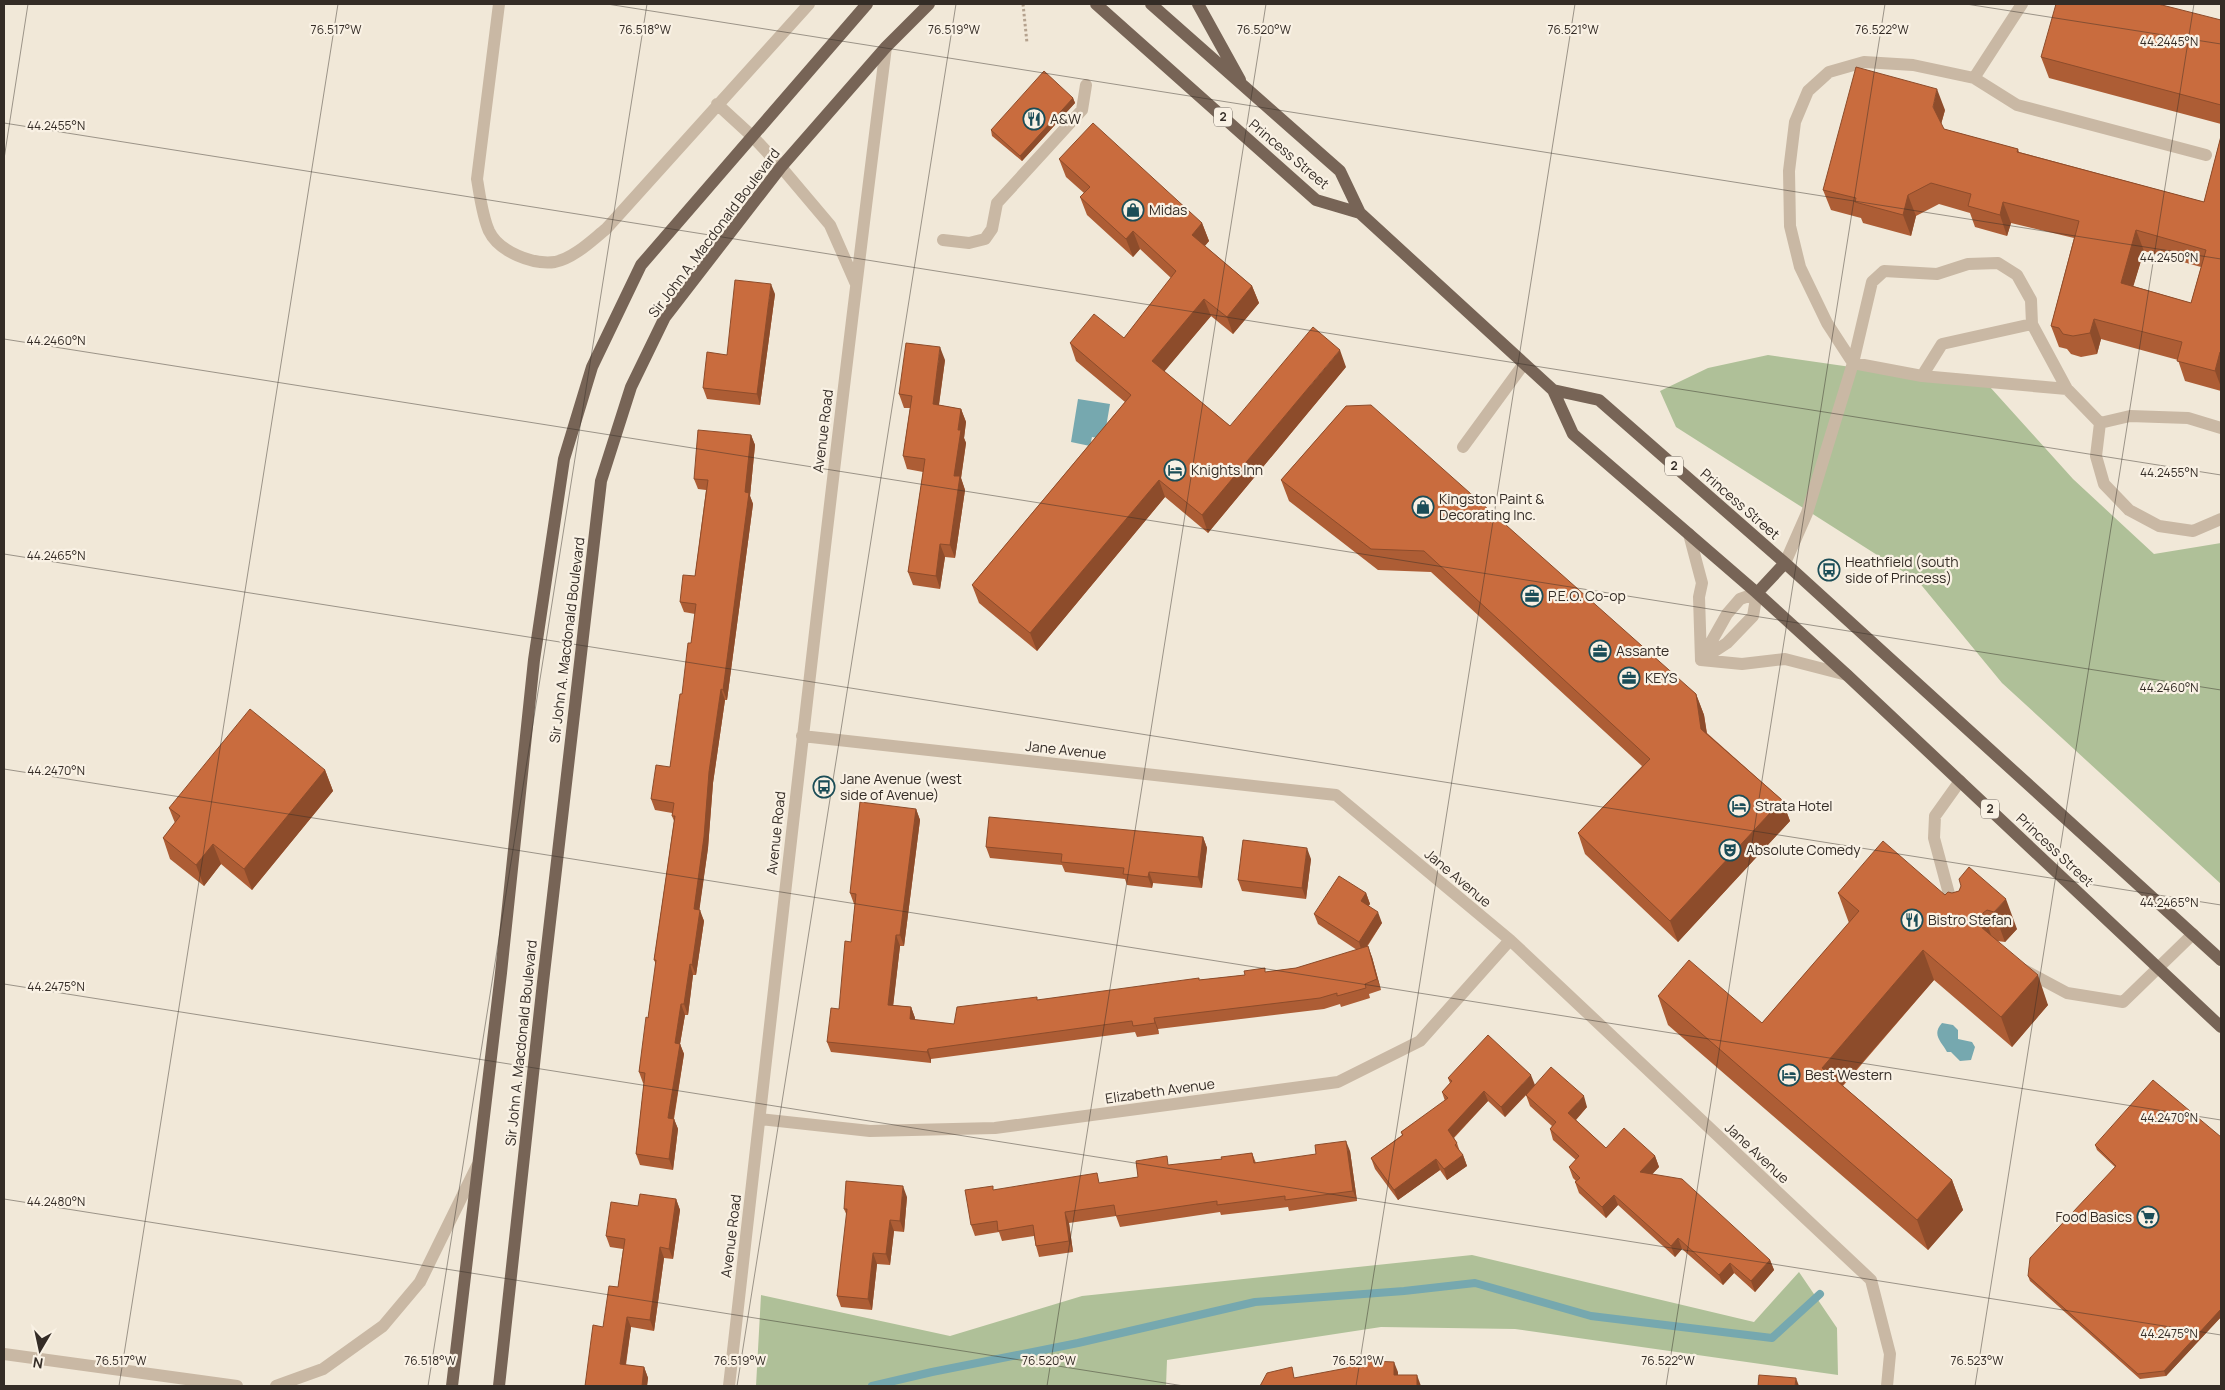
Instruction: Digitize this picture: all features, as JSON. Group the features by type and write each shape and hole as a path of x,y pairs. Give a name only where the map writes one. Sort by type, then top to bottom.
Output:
{"main road":[{"name":"Sir John A. Macdonald Boulevard","path":"499,1386 542,982 601,481 630,388 665,317 781,167 886,47 929,4"},
{"name":"Princess Street","path":"1096,4 1316,200 1360,213"},
{"name":"Princess Street","path":"1151,4 1340,172 1360,213 1523,365 1553,390 1573,434 1689,534 1847,675 2221,1027"},
{"path":"1198,4 1245,89"},
{"name":"Sir John A. Macdonald Boulevard","path":"452,1386 502,963 534,660 564,459 592,367 641,265 753,137 863,5"},
{"name":"Princess Street","path":"1553,390 1600,400 1785,563 2221,960"},
{"path":"1757,594 1785,563"}],"street":[{"path":"499,4 477,179 481,205 490,233 511,254 534,262 556,262 577,252 606,229 809,4"},
{"path":"1974,78 2022,4"},
{"name":"Avenue Road","path":"729,1386 802,736 886,47"},
{"path":"2067,389 1922,376 1852,363 1827,323 1800,267 1790,226 1789,171 1795,122 1808,92 1829,72 1864,62 1913,65 1974,78 2018,105 2206,154"},
{"path":"943,240 969,244 985,239 992,229 997,203 1082,110 1086,85"},
{"path":"717,104 753,137 830,225 856,284"},
{"path":"1785,563 1807,513 1852,363 1872,282 1884,271 1938,274 1968,264 1998,263 2017,275 2031,300 2032,324 2067,389 2100,423"},
{"path":"1922,376 1942,344 2032,324"},
{"path":"1463,447 1523,365"},
{"path":"2100,423 2130,416 2188,418 2221,428"},
{"path":"2100,423 2096,456 2104,484 2129,510 2159,526 2193,531 2221,519"},
{"path":"1689,534 1702,583 1698,597 1701,660"},
{"path":"1757,594 1753,616 1727,643 1701,660 1727,614 1740,599 1757,594"},
{"path":"1701,660 1742,664 1785,660 1847,675"},
{"name":"Jane Avenue","path":"802,736 1336,795 1510,940 1871,1280 1890,1354 1887,1386"},
{"path":"1960,781 1935,816 1934,838 1952,905 1964,916"},
{"path":"2014,961 2021,968 2067,992 2122,1002 2193,934"},
{"name":"Elizabeth Avenue","path":"760,1119 870,1131 995,1128 1338,1082 1420,1041 1510,940"},
{"path":"276,1386 323,1369 384,1326 420,1282 477,1166"},
{"path":"4,1354 237,1386"}],"path":[{"path":"1023,4 1027,43"}],"green space":[{"path":"1768,355 1990,387 2073,479 2154,554 2221,543 2221,884 2002,683 1918,581 1676,427 1660,391 1708,368"},
{"path":"1472,1255 1754,1322 1799,1272 1837,1328 1838,1375 1515,1329 1381,1327 1167,1360 1166,1386 756,1386 761,1295 950,1336 1082,1296"}],"water":[{"path":"1078,399 1110,404 1104,439 1092,437 1090,446 1071,442"},
{"path":"1942,1023 1953,1025 1958,1030 1958,1039 1972,1042 1975,1047 1971,1060 1960,1061 1951,1052 1947,1052 1937,1035 1937,1031"}],"building":[{"path":"2056,4 2158,4 2221,20 2221,105 2041,57"},
{"path":"1856,67 1937,89 1933,107 1944,129 2018,149 2017,152 2204,202 2221,136 2221,353 2215,371 2177,361 2182,342 2094,319 2090,333 2073,336 2063,334 2059,328 2051,326 2079,221 2003,202 2000,215 1968,206 1971,194 1931,183 1908,195 1903,215 1855,202 1856,198 1823,190","holes":["2136,230 2206,250 2191,303 2121,283"]},
{"name":"A&W","path":"1044,71 1073,98 1020,156 991,130"},
{"path":"1093,123 1202,223 1192,235 1252,286 1227,317 1204,299 1152,361 1230,426 1313,327 1340,350 1202,515 1159,480 1030,633 972,585 1131,395 1070,343 1094,314 1124,338 1176,271 1133,231 1126,239 1080,197 1090,187 1059,159"},
{"path":"735,280 771,284 757,394 703,388 707,352 727,355"},
{"path":"906,343 940,347 933,404 961,409 958,430 961,430 954,476 960,476 950,545 940,544 936,576 908,572 925,459 903,456 912,396 899,394"},
{"path":"1371,405 1696,694 1701,729 1782,800 1670,921 1578,833 1650,759 1424,551 1371,549 1281,480 1346,406"},
{"path":"698,430 751,435 745,492 749,493 723,690 721,689 709,772 704,837 694,909 700,910 692,965 690,964 684,1004 681,1004 675,1043 680,1044 668,1118 674,1119 669,1159 636,1154 645,1073 639,1072 675,816 672,816 674,803 651,799 656,765 670,767 688,643 691,643 696,604 680,602 683,575 695,576 708,480 694,479"},
{"path":"250,709 325,770 244,869 213,844 196,865 163,838 180,816 169,808"},
{"path":"860,802 916,809 900,935 896,935 888,1005 911,1007 910,1019 954,1024 957,1007 1037,997 1037,1000 1199,978 1199,980 1245,975 1244,971 1265,968 1265,972 1296,968 1368,946 1377,979 1365,984 1366,988 1337,996 1337,993 1320,998 1154,1018 1155,1023 1133,1026 1132,1021 928,1049 927,1052 827,1042 831,1008 839,1009 845,941 851,942 856,894 850,893"},
{"path":"989,817 1203,837 1198,877 1149,872 1148,877 1123,874 1124,868 1061,862 1062,854 986,847"},
{"path":"1243,840 1307,848 1302,888 1238,880"},
{"name":"Best Western","path":"1883,841 1945,895 1948,892 1959,891 1961,886 1959,879 1969,867 2006,899 1994,912 1987,910 1983,913 1981,920 1984,924 1981,927 2038,975 2001,1017 1923,950 1822,1068 1952,1180 1917,1220 1658,996 1689,960 1762,1023 1859,911 1838,893"},
{"path":"1339,876 1366,893 1361,901 1378,912 1359,942 1314,914"},
{"path":"1488,1035 1531,1075 1501,1107 1484,1091 1448,1130 1457,1143 1455,1145 1463,1155 1444,1169 1436,1159 1394,1190 1371,1158 1403,1135 1401,1132 1448,1098 1442,1092 1452,1081 1448,1078"},
{"path":"1551,1067 1584,1096 1568,1113 1606,1148 1624,1128 1655,1156 1640,1172 1682,1179 1770,1260 1751,1281 1730,1263 1719,1275 1678,1238 1671,1246 1614,1195 1602,1207 1575,1182 1580,1178 1569,1167 1579,1156 1550,1129 1556,1122 1526,1095"},
{"name":"Food Basics","path":"2153,1080 2221,1137 2221,1309 2164,1371 2138,1374 2028,1276 2030,1258 2116,1166 2095,1145"},
{"path":"1346,1141 1353,1191 1285,1200 1285,1196 1217,1205 1217,1201 1116,1216 1114,1205 1065,1212 1069,1241 1036,1246 1033,1225 998,1231 997,1221 971,1225 965,1190 993,1186 993,1190 1097,1173 1099,1183 1138,1177 1136,1161 1167,1156 1168,1165 1222,1159 1221,1157 1252,1153 1254,1163 1316,1154 1315,1145"},
{"path":"846,1181 903,1186 900,1221 890,1220 886,1254 873,1253 868,1299 837,1296 847,1209 844,1209"},
{"path":"640,1194 676,1199 669,1249 660,1247 650,1320 627,1317 620,1364 644,1367 642,1386 585,1386 593,1325 603,1327 609,1286 618,1287 625,1239 606,1236 611,1202 638,1206"},
{"path":"1348,1361 1394,1362 1394,1375 1417,1375 1417,1386 1260,1386 1267,1373 1292,1367 1294,1378 1347,1368"},
{"path":"1759,1375 1796,1378 1795,1386 1758,1386"}],"waterway":[{"path":"872,1386 1078,1343 1255,1302 1404,1291 1475,1283 1591,1316 1772,1338 1820,1294"}],"place":[{"name":"A&W","path":"1034,119"},
{"name":"Midas","path":"1133,210"},
{"name":"Knights Inn","path":"1175,470"},
{"name":"Kingston Paint & Decorating Inc.","path":"1423,507"},
{"name":"Heathfield (south side of Princess)","path":"1829,570"},
{"name":"P.E.O. Co-op","path":"1532,596"},
{"name":"Assante","path":"1600,651"},
{"name":"KEYS","path":"1629,678"},
{"name":"Jane Avenue (west side of Avenue)","path":"824,787"},
{"name":"Strata Hotel","path":"1739,806"},
{"name":"Absolute Comedy","path":"1730,850"},
{"name":"Bistro Stefan","path":"1912,920"},
{"name":"Best Western","path":"1789,1075"},
{"name":"Food Basics","path":"2148,1217"}]}
